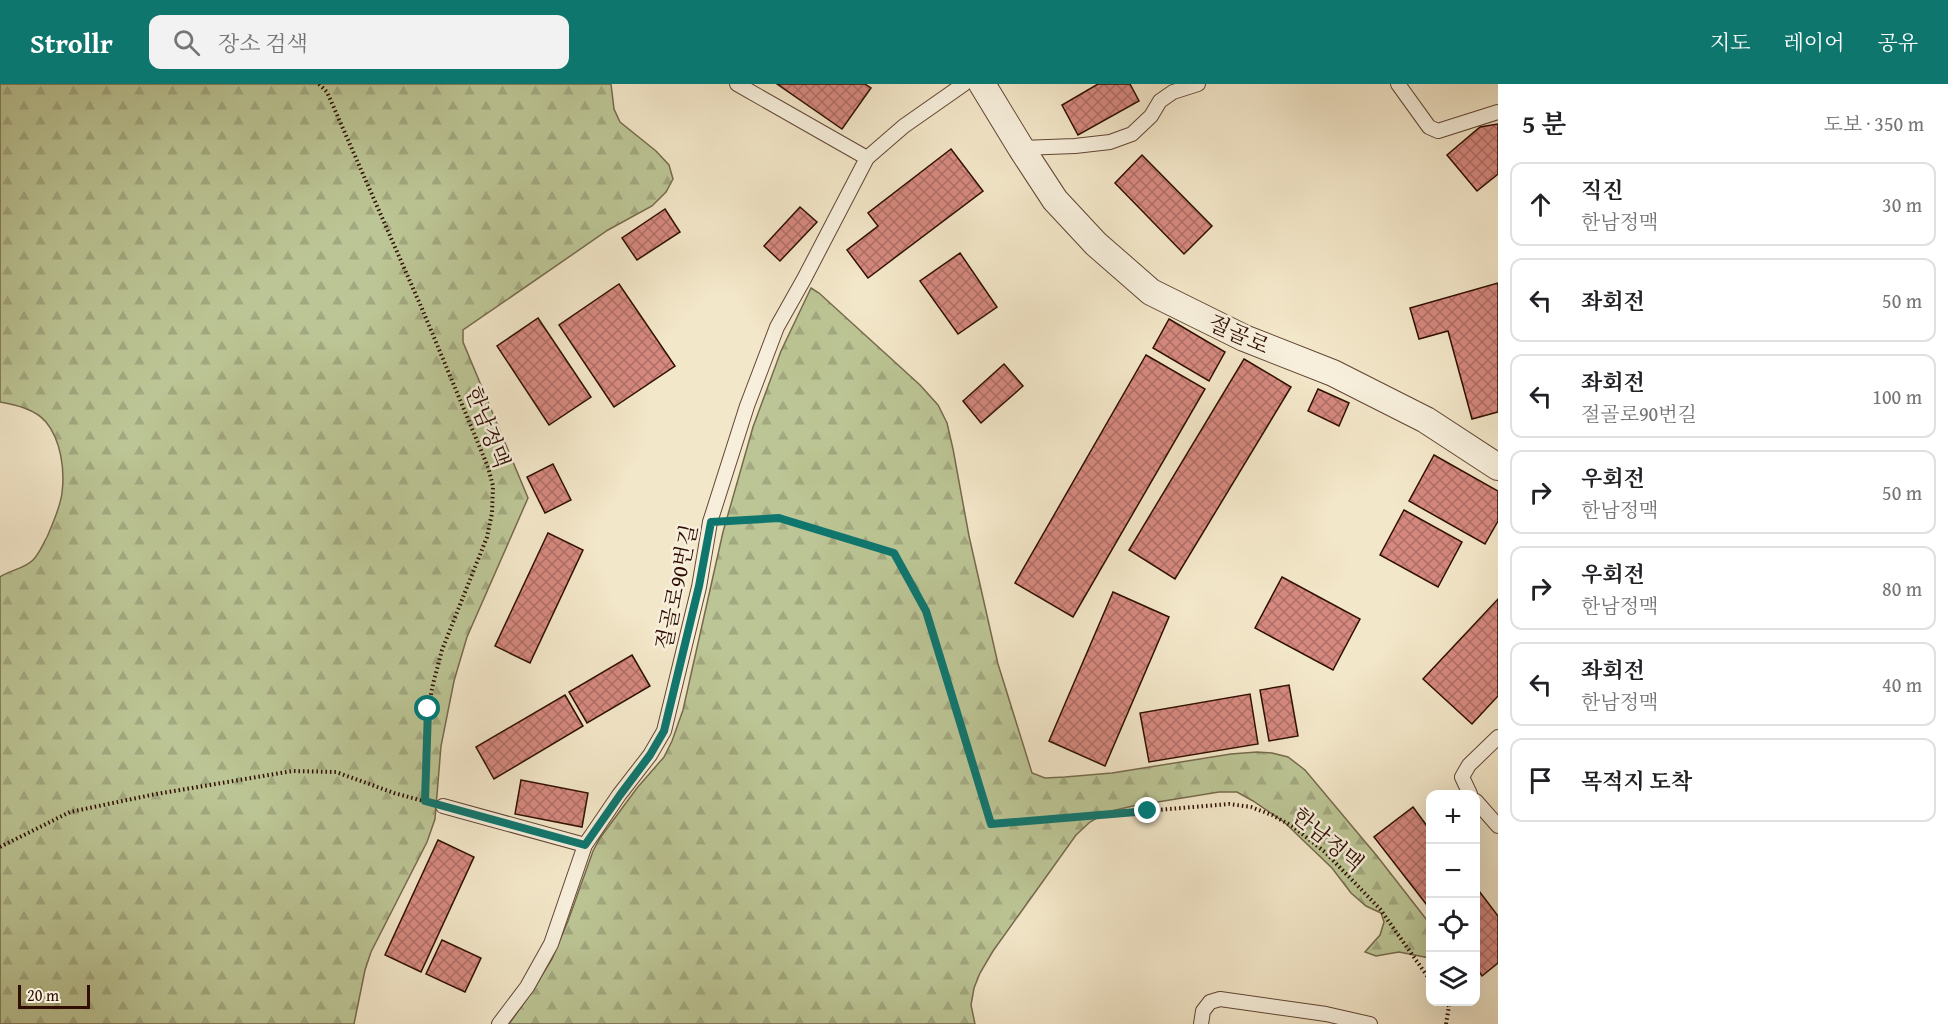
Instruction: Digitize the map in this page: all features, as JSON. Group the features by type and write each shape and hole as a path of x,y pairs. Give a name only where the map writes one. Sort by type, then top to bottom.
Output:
{"street":[{"name":"절골로","path":"982,84 1055,201 1096,244 1151,292 1245,338 1333,372 1426,420 1498,467"}],"lane":[{"path":"737,84 867,158"},
{"name":"절골로90번길","path":"499,1024 527,987 550,944 585,845 650,755 664,731 699,586 711,522 747,406 777,327 867,158 904,126 964,84"},
{"path":"1021,148 1110,142 1132,134 1151,116 1160,101 1173,92 1198,84"},
{"path":"1398,84 1429,127 1438,131 1498,112"},
{"path":"1468,790 1462,777 1468,765 1498,737"},
{"path":"443,806 585,845"},
{"path":"1480,806 1498,826"},
{"path":"1201,1024 1203,1011 1210,1002 1220,999 1326,1014 1370,1024"}],"path":[{"name":"한남정맥","path":"319,84 327,92 423,311 488,467 493,486 492,513 487,537 442,651 433,684 428,709 425,801"},
{"name":"한남정맥","path":"711,522 779,518 894,553 926,611 991,824 1228,804 1251,807 1292,825 1325,852 1380,909 1426,973"},
{"path":"0,847 69,812 151,795 292,771 336,772 394,793 443,806"},
{"path":"1446,1024 1449,1006"}],"green space":[{"path":"0,84 611,84 614,109 620,122 656,151 669,165 673,179 666,192 652,206 608,230 463,330 463,342 528,498 467,637 454,681 441,746 435,819 427,842 371,952 354,1024 0,1024 0,577 29,563 39,552 58,510 63,475 58,446 46,422 31,411 0,402"},
{"path":"811,288 920,385 938,405 947,423 969,536 998,664 1032,773 1045,778 1112,773 1257,752 1288,757 1305,770 1426,919 1426,957 1399,952 1376,956 1365,952 1380,935 1384,922 1381,913 1366,906 1351,893 1332,868 1284,822 1237,792 1219,792 1107,812 1090,822 1076,835 993,951 980,973 971,1005 975,1024 509,1024 552,959 600,838 637,788 664,757 672,741 683,710 723,532 753,427 781,351"}],"building":[{"path":"777,84 865,84 871,88 842,129"},
{"path":"1098,84 1130,84 1139,101 1078,135 1062,105"},
{"path":"1498,124 1498,174 1477,191 1447,155 1480,127"},
{"path":"951,149 983,191 868,278 847,250 878,226 868,213"},
{"path":"1142,155 1212,226 1184,254 1115,183"},
{"path":"800,207 817,222 780,261 764,246"},
{"path":"665,209 680,232 637,260 622,238"},
{"path":"960,253 997,307 958,334 920,281"},
{"path":"1498,283 1498,412 1472,419 1448,331 1419,339 1410,308"},
{"path":"619,284 675,366 614,407 559,325"},
{"path":"538,318 591,397 549,425 497,346"},
{"path":"1169,319 1225,352 1209,381 1153,348"},
{"path":"1146,355 1205,389 1073,617 1015,583"},
{"path":"1244,359 1291,387 1175,579 1129,550"},
{"path":"1004,364 1023,386 981,423 963,401"},
{"path":"1318,389 1349,403 1339,426 1308,411"},
{"path":"1434,455 1498,491 1498,521 1485,544 1409,501"},
{"path":"553,464 571,500 545,513 527,477"},
{"path":"1404,510 1462,542 1438,587 1380,555"},
{"path":"548,533 583,550 530,663 495,646"},
{"path":"1282,577 1360,619 1333,670 1255,628"},
{"path":"1113,592 1169,617 1105,766 1049,741"},
{"path":"1498,599 1498,696 1472,724 1423,679"},
{"path":"632,655 650,686 587,723 569,692"},
{"path":"1289,685 1298,736 1269,741 1260,690"},
{"path":"1250,694 1258,744 1149,762 1140,713"},
{"path":"565,695 583,726 494,779 476,747"},
{"path":"521,780 588,793 582,827 515,814"},
{"path":"1413,807 1426,825 1426,904 1374,837"},
{"path":"438,840 474,857 421,972 385,955"},
{"path":"1480,892 1498,916 1498,963 1482,976 1480,973"},
{"path":"442,940 481,958 465,992 426,974"}],"route":[{"path":"428,709 425,801 585,845 650,755 664,731 699,586 711,522 779,518 894,553 926,611 991,824 1148,811"}]}
